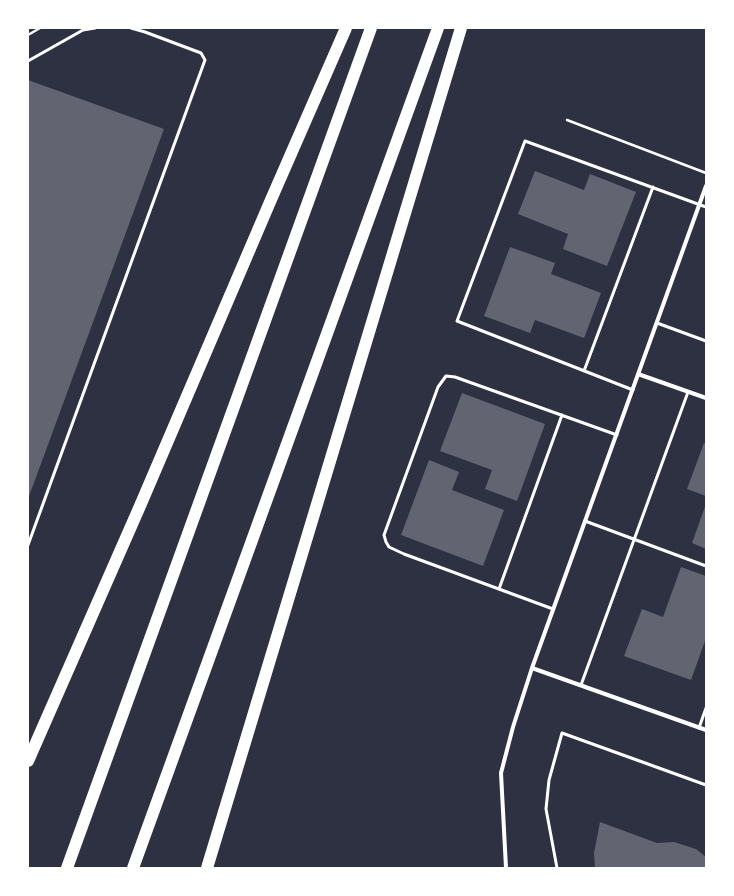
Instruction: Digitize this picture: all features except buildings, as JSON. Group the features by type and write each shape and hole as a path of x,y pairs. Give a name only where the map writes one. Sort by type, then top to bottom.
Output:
{"highway":[{"path":"28,761 140,506 346,28"},
{"path":"67,868 371,28"},
{"path":"133,868 438,28"},
{"path":"207,868 462,28"}],"street":[{"path":"506,868 501,773 513,727 553,609 706,186"},
{"path":"638,374 706,398"},
{"path":"532,668 706,730"}],"lane":[{"path":"28,61 84,30 95,28"},
{"path":"28,544 205,60 200,53 131,28"},
{"path":"633,390 456,321 525,141 706,207"},
{"path":"584,371 653,187"},
{"path":"657,323 706,341"},
{"path":"553,609 404,554 389,547 386,542 384,534 438,387 446,376 455,377 617,435"},
{"path":"581,685 688,392"},
{"path":"499,589 562,415"},
{"path":"585,521 706,566"},
{"path":"699,728 706,708"},
{"path":"557,868 546,809 549,780 562,733 706,785"}],"path":[{"path":"28,35 40,28"},
{"path":"567,120 706,173"}]}
